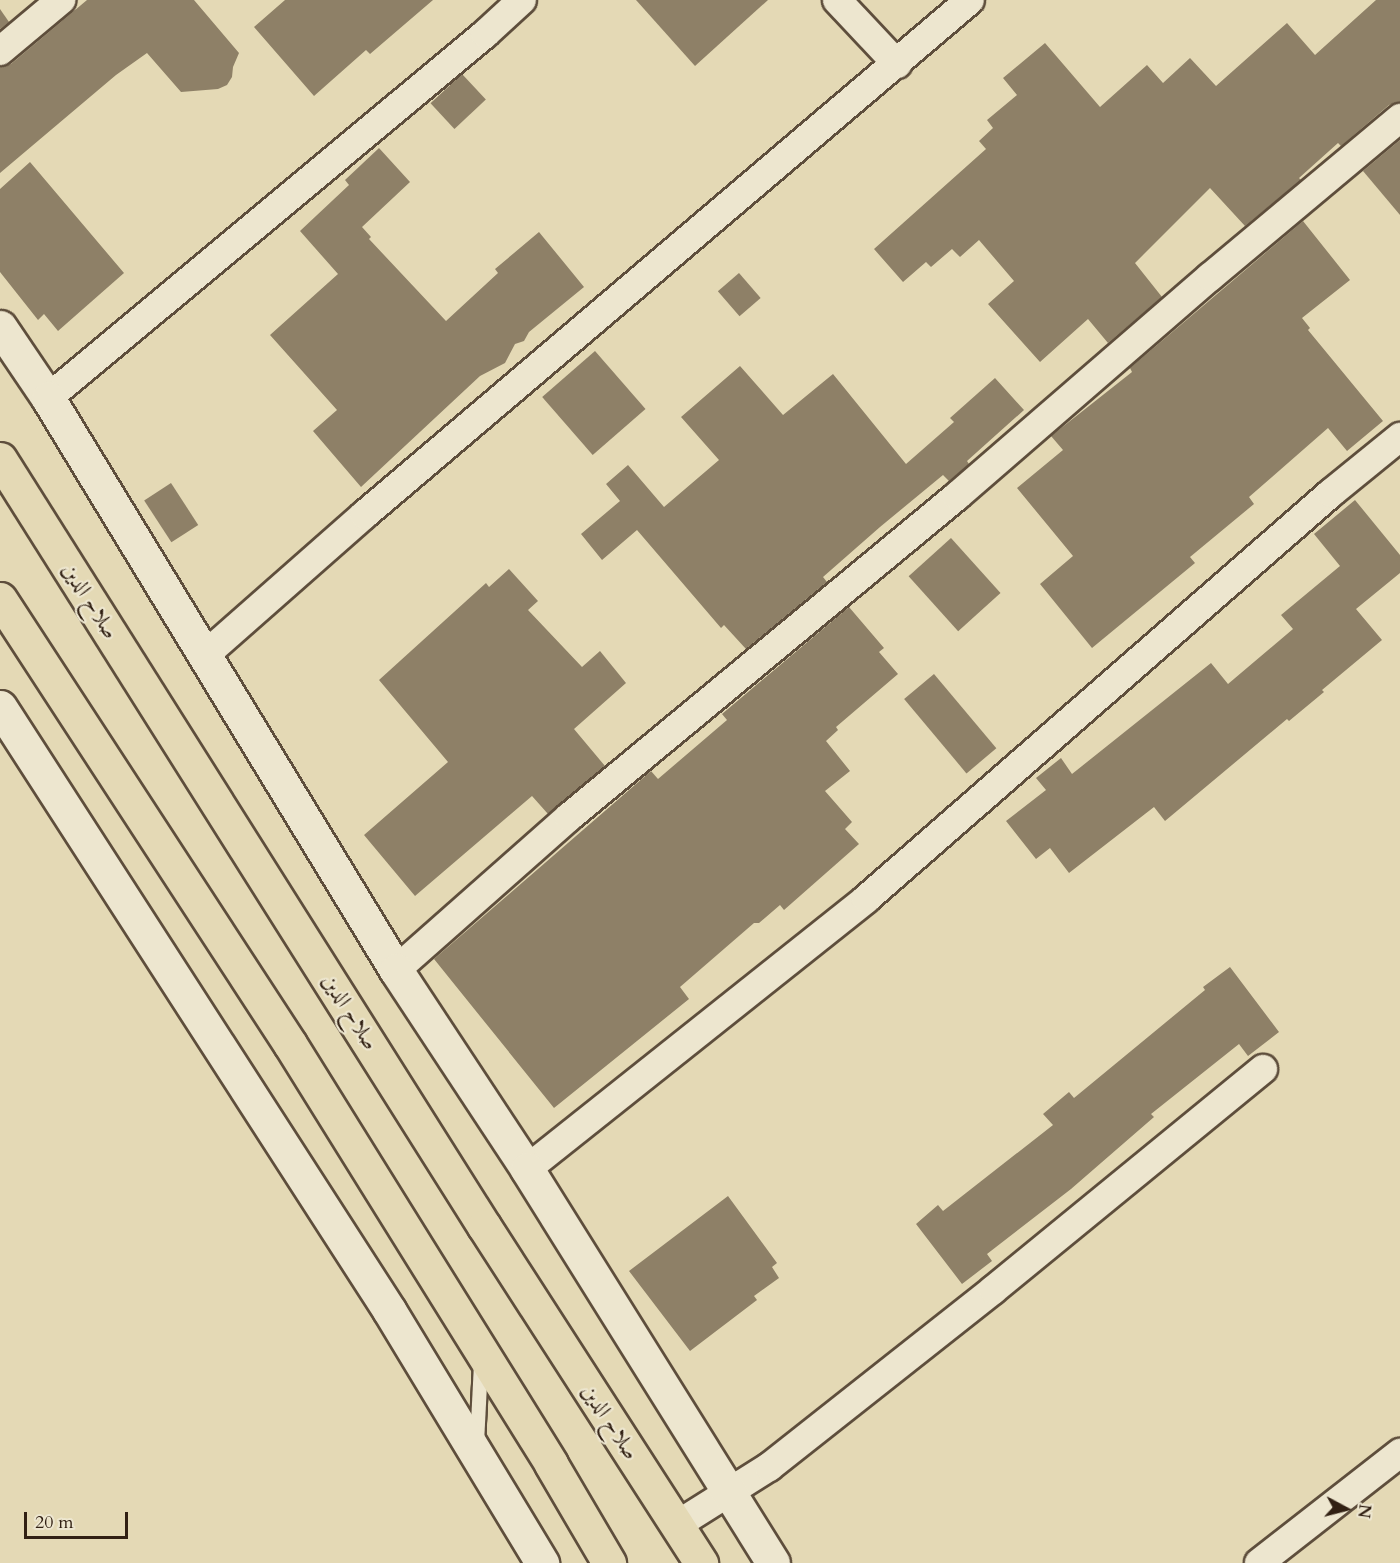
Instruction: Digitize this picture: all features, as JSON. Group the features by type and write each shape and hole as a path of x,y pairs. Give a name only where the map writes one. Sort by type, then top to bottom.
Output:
{"highway":[{"name":"صلاح الدين","path":"0,459 484,1226 701,1563"},
{"path":"0,599 290,1044 609,1563"}],"main road":[{"path":"0,327 48,398 396,970 527,1169 772,1563"},
{"path":"0,707 389,1310 542,1563"}],"street":[{"path":"0,51 61,0"},
{"path":"48,398 476,42 522,0"},
{"path":"837,0 897,64"},
{"path":"204,656 364,515 970,0"},
{"path":"396,970 569,817 957,496 1210,277 1315,192 1400,118"},
{"path":"527,1169 866,899 1330,493 1400,437"},
{"path":"676,1525 770,1467 993,1290 1263,1069"},
{"path":"1258,1563 1400,1453"}],"lane":[{"path":"477,1455 481,1352"}],"building":[{"path":"87,0 194,0 239,53 233,67 232,77 227,85 218,89 181,92 147,53 116,75 0,173 0,67 11,64"},
{"path":"285,0 433,0 370,54 366,50 314,96 254,27"},
{"path":"636,0 768,0 695,66"},
{"path":"1376,0 1400,0 1400,102 1389,105 1341,146 1338,143 1299,178 1301,180 1245,226 1210,188 1135,263 1162,297 1108,343 1088,319 1040,362 988,304 1014,281 979,240 960,257 952,249 931,267 926,262 903,282 874,249 986,149 979,141 993,128 987,120 1017,95 1003,78 1045,43 1100,107 1147,65 1163,83 1190,58 1216,86 1287,23 1315,55"},
{"path":"0,9 9,22 0,29"},
{"path":"462,74 486,100 454,129 431,103"},
{"path":"1400,140 1400,215 1363,171"},
{"path":"379,148 410,182 362,227 371,237 369,239 446,321 498,273 495,269 539,232 584,287 529,332 524,341 515,344 505,363 480,376 361,487 313,431 337,410 270,335 338,274 300,231 349,185 345,180"},
{"path":"30,162 124,273 58,331 44,314 38,320 0,272 0,189"},
{"path":"1303,221 1350,280 1302,318 1310,328 1308,330 1383,421 1347,451 1328,428 1249,497 1254,504 1190,557 1195,563 1092,648 1040,584 1073,556 1017,488 1063,450 1051,436 1132,372 1130,368"},
{"path":"739,273 761,298 740,316 718,291"},
{"path":"595,351 646,409 593,455 542,397"},
{"path":"740,366 783,415 833,374 906,464 954,422 950,418 995,378 1024,410 967,461 969,464 949,481 943,475 880,527 823,577 827,582 746,649 724,625 721,628 637,530 602,560 581,534 620,501 606,484 628,465 664,507 719,460 681,417"},
{"path":"171,483 198,525 171,542 144,500"},
{"path":"1355,500 1400,555 1400,573 1356,609 1382,640 1322,690 1324,692 1289,721 1287,719 1165,821 1154,807 1069,873 1050,848 1036,859 1006,821 1046,790 1036,778 1061,758 1072,774 1211,663 1228,684 1293,629 1281,615 1340,566 1314,534"},
{"path":"951,538 1001,593 958,631 909,576"},
{"path":"509,569 538,601 528,610 582,667 600,651 626,683 574,729 605,766 548,814 532,796 415,896 364,835 448,762 379,680 486,583 489,587"},
{"path":"849,607 884,648 879,652 898,674 836,727 838,730 826,741 850,771 825,791 852,822 845,829 859,844 784,910 780,905 759,923 754,923 680,987 689,999 554,1108 434,959 651,771 658,779 727,720 722,714"},
{"path":"934,674 996,748 966,773 904,699"},
{"path":"1230,967 1279,1032 1248,1056 1239,1044 1151,1114 1154,1117 1071,1189 987,1254 992,1261 962,1284 916,1224 938,1205 943,1211 1053,1125 1043,1114 1069,1092 1074,1098 1205,990 1203,987"},
{"path":"728,1196 777,1263 772,1267 779,1278 754,1296 757,1300 690,1351 629,1271"}]}
